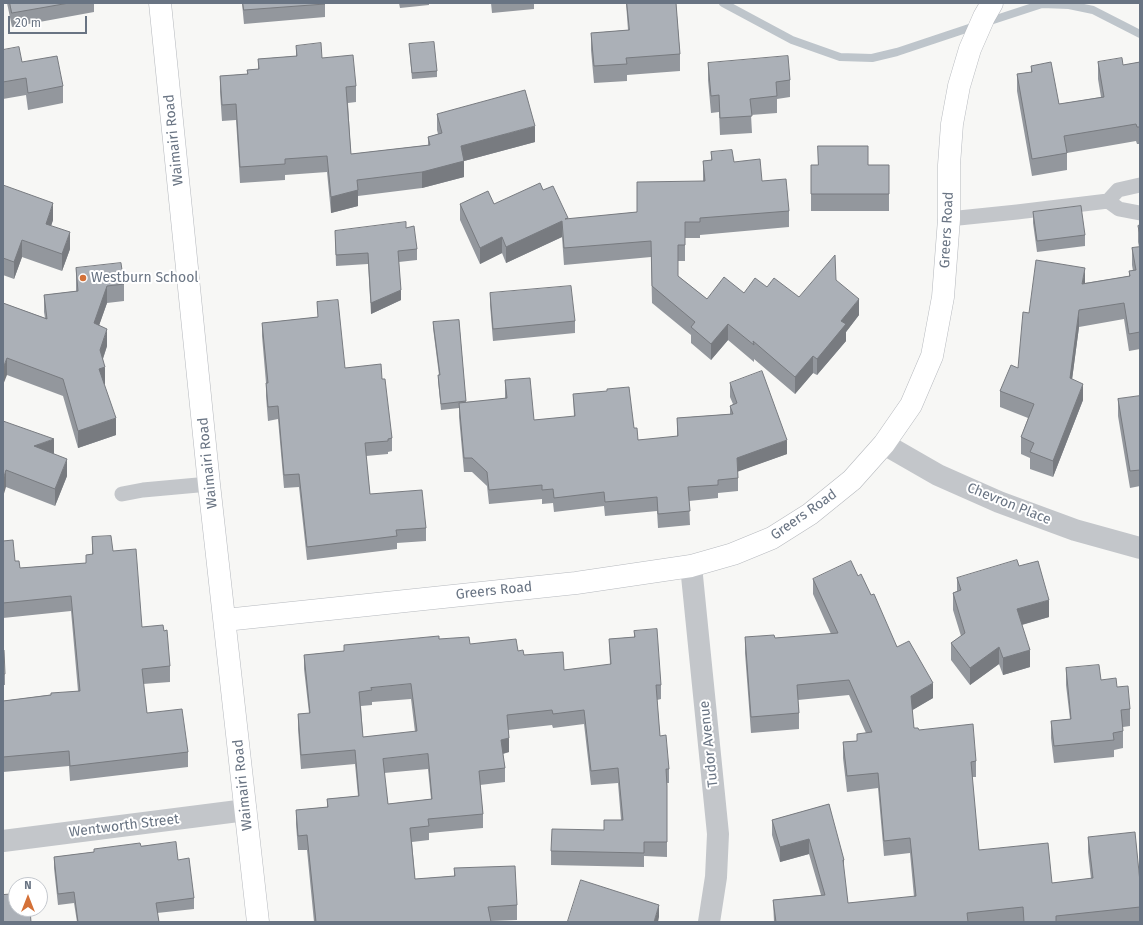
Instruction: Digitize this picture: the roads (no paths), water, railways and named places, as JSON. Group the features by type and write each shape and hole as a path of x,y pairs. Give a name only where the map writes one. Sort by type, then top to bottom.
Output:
{"street":[{"name":"Waimairi Road","path":"160,3 210,484 258,922"},
{"name":"Greers Road","path":"225,620 568,583 691,566 733,554 772,538 810,514 852,480 884,444 911,405 932,356 943,297 949,218 948,165 952,124 959,86 970,50 984,17 992,3"},
{"name":"Chevron Place","path":"884,444 938,475 1000,502 1075,530 1140,548"},
{"name":"Tudor Avenue","path":"691,566 718,834 716,877 709,922"},
{"name":"Wentworth Street","path":"3,841 246,810"}],"lane":[{"path":"949,218 1017,212 1108,201 1118,190 1140,185"},
{"path":"1108,201 1119,209 1140,213"},
{"path":"122,494 143,490 210,484"}],"waterway":[{"path":"723,3 792,40 840,57 872,58 897,52 975,26"},
{"path":"987,22 1042,4 1069,5 1093,10 1140,34"}],"place":[{"name":"Westburn School","path":"83,278"}]}
